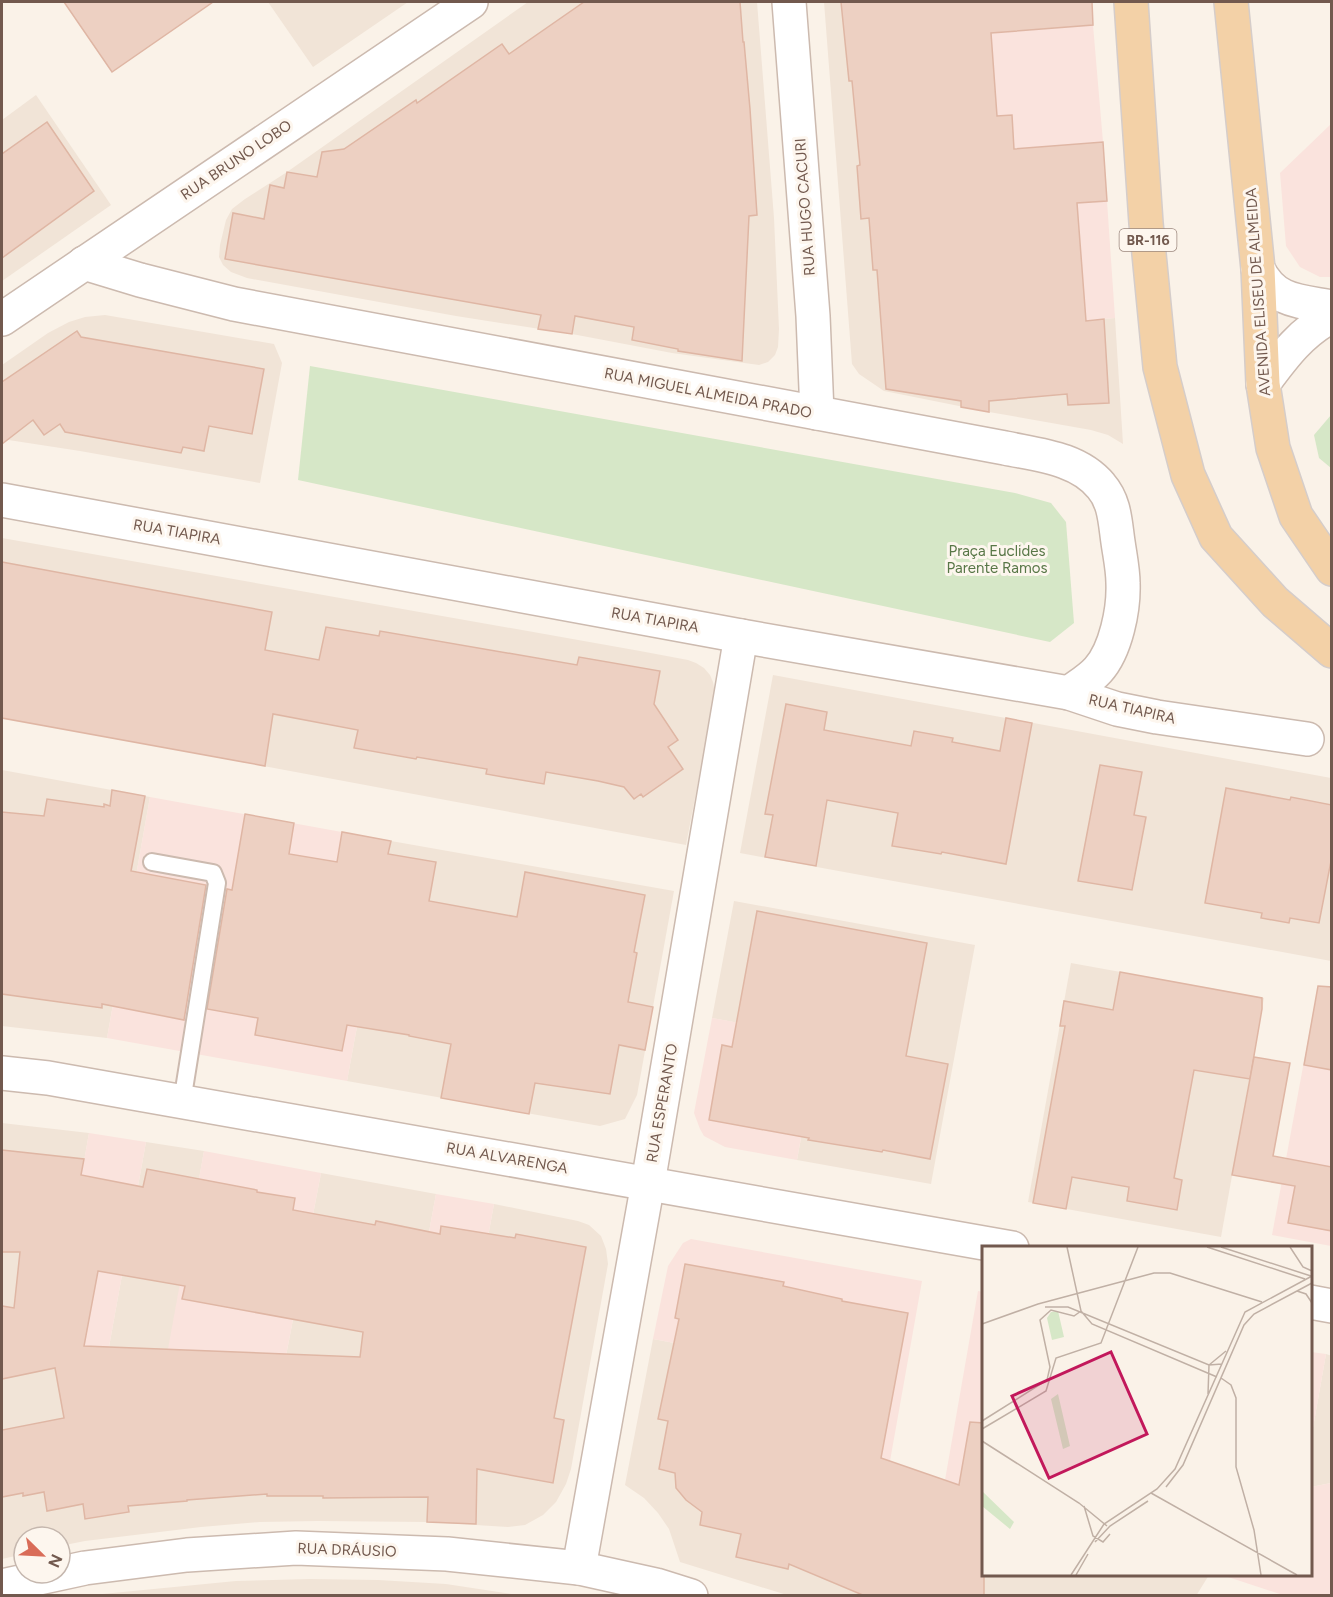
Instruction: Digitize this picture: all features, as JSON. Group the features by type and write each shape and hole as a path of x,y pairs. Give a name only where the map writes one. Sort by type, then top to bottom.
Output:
{"main road":[{"name":"BR-116","path":"1131,2 1146,224 1160,367 1188,476 1216,537 1275,602 1332,651"},
{"name":"AVENIDA ELISEU DE ALMEIDA","path":"1231,2 1258,269 1263,384 1273,448 1296,516 1332,569"}],"street":[{"name":"RUA BRUNO LOBO","path":"2,320 471,2"},
{"name":"RUA HUGO CACURI","path":"789,2 813,316 817,413"},
{"name":"RUA MIGUEL ALMEIDA PRADO","path":"84,263 234,304 1060,460 1085,471 1102,486 1113,506 1123,583 1118,629 1112,646 1098,669 1069,693"},
{"path":"1258,269 1263,280 1281,296 1332,307"},
{"path":"1263,384 1295,342 1310,329 1332,316"},
{"name":"RUA TIAPIRA","path":"2,500 741,636 1069,693 1117,709 1157,717 1307,739"},
{"name":"RUA ESPERANTO","path":"579,1568 648,1182 741,636"},
{"name":"RUA ALVARENGA","path":"2,1073 48,1078 1001,1246"},
{"path":"1312,1302 1332,1306"},
{"name":"RUA DRÁUSIO","path":"2,1586 96,1567 187,1555 296,1548 447,1554 579,1568 656,1585 691,1596"}],"lane":[{"path":"152,862 213,873 217,882 182,1102"}],"shaded area":[{"path":"268,2 408,2 313,67"},
{"path":"528,2 757,2 774,218 779,329 778,347 775,355 768,362 759,365 672,353 572,334 456,316 247,278 231,272 223,265 219,257 220,245 226,220 232,209"},
{"path":"824,2 958,2 984,329 1115,318 1123,444 1108,435 1091,430 884,391 859,374 852,364"},
{"path":"1093,25 1103,142 969,152 961,36"},
{"path":"36,95 111,205 2,281 2,120"},
{"path":"1331,124 1331,277 1320,277 1300,267 1286,246 1280,173"},
{"path":"1107,201 1115,318 983,329 1018,208"},
{"path":"105,315 274,344 282,363 260,483 2,439 2,365 48,333 69,322 85,317"},
{"path":"2,538 640,651 696,663 710,675 715,693 686,845 2,717"},
{"path":"773,675 1331,778 1331,961 740,853"},
{"path":"2,770 150,797 107,1038 2,1026"},
{"path":"150,797 391,841 347,1081 107,1038"},
{"path":"391,841 674,891 637,1095 625,1119 600,1126 347,1081"},
{"path":"734,901 975,945 931,1184 797,1160 819,1038 712,1018"},
{"path":"1071,963 1264,998 1221,1237 1028,1202"},
{"path":"1314,1007 1331,1010 1331,1246 1272,1235"},
{"path":"712,1018 819,1037 797,1160 725,1147 704,1136 694,1113"},
{"path":"2,1123 89,1133 69,1247 109,1347 146,1142 204,1151 169,1349 286,1356 321,1173 436,1194 409,1340 465,1363 494,1204 578,1221 589,1225 601,1236 608,1264 571,1469 556,1502 543,1515 525,1525 508,1527 427,1522 260,1522 72,1544 72,1525 12,1525 12,1557 2,1559"},
{"path":"89,1133 146,1142 109,1347 51,1344"},
{"path":"204,1151 321,1173 286,1356 168,1349"},
{"path":"436,1194 494,1204 465,1363 405,1362"},
{"path":"691,1239 922,1281 890,1461 878,1458 781,1363 653,1339 668,1266 683,1243"},
{"path":"978,1291 982,1292 982,1493 945,1480"},
{"path":"653,1339 781,1363 982,1572 982,1576 1208,1576 1196,1596 787,1595 680,1562 669,1529 658,1513 644,1498 625,1485"},
{"path":"1312,1352 1326,1354 1312,1433"},
{"path":"1326,1354 1332,1356 1331,1483 1312,1487 1312,1433"},
{"path":"1331,1483 1331,1595 1283,1595 1225,1576 1312,1576 1312,1487"},
{"path":"310,1579 446,1584 518,1595 92,1595 236,1581"}],"green space":[{"name":"Praça Euclides Parente Ramos","path":"310,366 1015,493 1051,503 1066,522 1074,623 1050,642 298,480"},
{"path":"1331,415 1331,468 1319,458 1314,435"}],"building":[{"path":"64,2 213,2 112,72"},
{"path":"584,2 740,2 757,215 749,216 742,361 678,351 678,349 632,340 634,327 575,316 572,334 538,329 541,315 225,259 233,213 264,219 270,185 284,188 287,172 317,177 322,152 344,149 416,100 417,103 502,44 509,54"},
{"path":"841,2 1092,2 1093,25 991,33 997,116 1012,115 1014,149 1103,142 1107,201 1077,203 1086,321 1104,319 1109,403 1068,405 1067,394 989,401 989,412 961,407 961,401 886,389 877,270 873,270 869,218 861,219 857,166 860,165"},
{"path":"47,122 94,191 2,258 2,154"},
{"path":"77,331 81,337 264,369 252,434 209,426 204,451 183,447 181,453 65,432 60,424 44,435 33,420 2,444 2,382"},
{"path":"2,562 272,612 265,650 319,660 326,627 379,636 380,631 577,665 579,657 660,671 654,704 678,740 668,747 683,769 643,797 641,794 634,799 624,787 598,781 546,772 544,784 486,774 487,769 354,748 358,730 273,714 265,766 2,718"},
{"path":"786,704 827,712 824,730 911,746 914,731 953,738 952,742 1000,751 1006,718 1032,723 1006,864 942,852 941,854 892,846 898,813 827,800 816,866 765,857 773,815 765,814"},
{"path":"1100,765 1142,772 1134,815 1146,817 1132,890 1078,881"},
{"path":"1226,788 1332,805 1332,856 1319,923 1290,918 1289,923 1261,918 1262,913 1205,903"},
{"path":"112,790 145,796 131,871 206,885 184,1020 102,1004 102,1008 2,994 2,812 44,816 47,799 110,806"},
{"path":"245,814 294,823 289,854 337,862 342,832 391,841 388,854 436,862 429,901 517,917 525,872 645,895 634,952 637,953 628,1002 653,1007 645,1050 619,1045 610,1094 535,1083 529,1114 441,1098 451,1044 347,1025 342,1051 255,1035 258,1018 207,1009 227,889 232,890"},
{"path":"757,911 927,943 906,1056 948,1064 930,1159 808,1140 809,1138 709,1120 722,1045 732,1047"},
{"path":"1120,972 1262,998 1250,1079 1194,1070 1174,1178 1182,1180 1177,1210 1127,1201 1129,1187 1072,1177 1066,1209 1033,1203 1065,1026 1060,1026 1064,1001 1113,1010"},
{"path":"1318,986 1332,987 1332,1070 1304,1065"},
{"path":"1254,1057 1290,1063 1273,1156 1332,1167 1332,1231 1288,1223 1295,1186 1232,1175"},
{"path":"2,1150 84,1159 81,1175 143,1187 147,1169 295,1198 293,1210 375,1225 376,1221 440,1234 441,1226 515,1238 516,1234 586,1247 554,1418 564,1420 553,1483 477,1469 476,1524 427,1522 428,1497 323,1498 323,1496 267,1496 267,1494 128,1506 129,1512 85,1519 83,1504 47,1511 44,1492 2,1497 2,1430 64,1418 55,1368 2,1379 2,1306 14,1308 20,1252 2,1252","holes":["98,1271 185,1286 182,1299 363,1332 360,1357 84,1346"]},
{"path":"685,1264 784,1282 783,1286 842,1299 842,1301 908,1313 881,1458 959,1485 970,1422 982,1423 984,1596 865,1596 789,1564 788,1569 736,1557 741,1534 700,1525 702,1512 686,1500 676,1488 675,1473 659,1469 668,1421 658,1419 679,1319 675,1318"}]}
